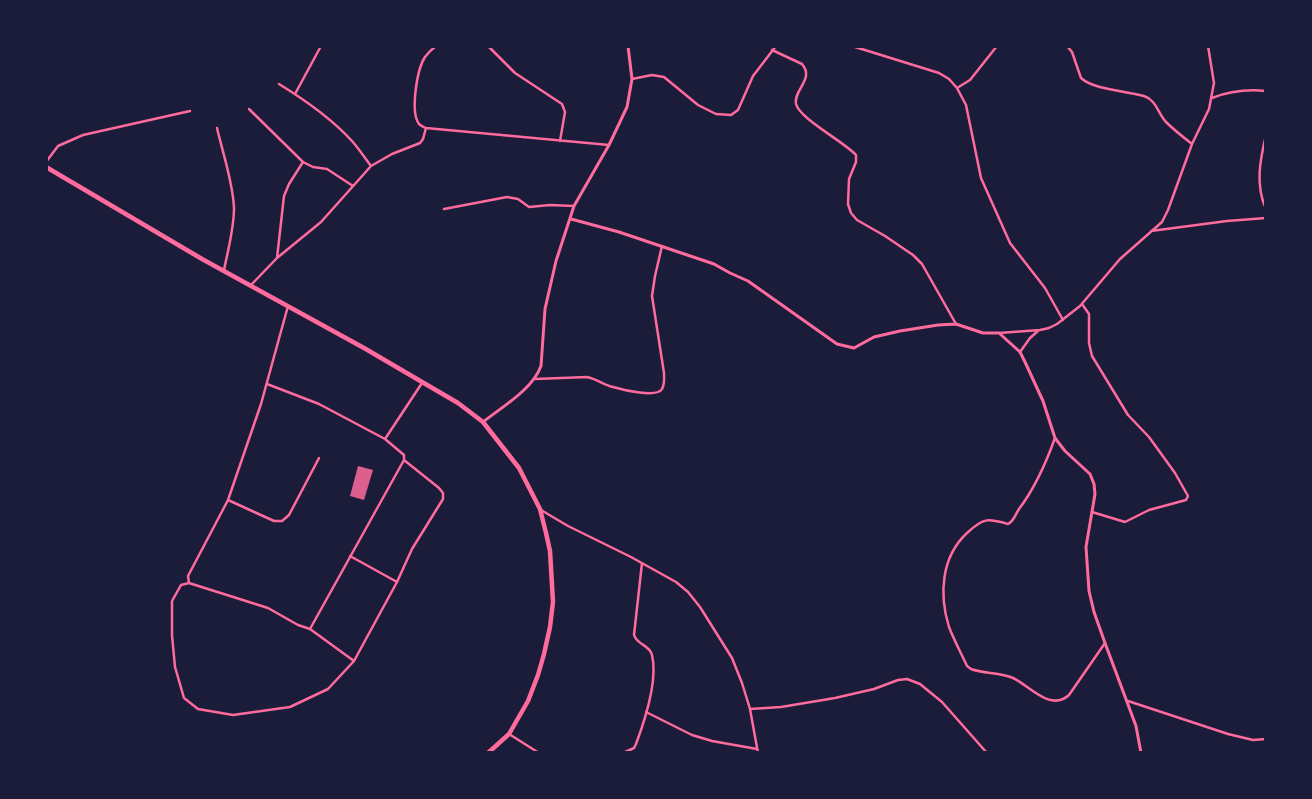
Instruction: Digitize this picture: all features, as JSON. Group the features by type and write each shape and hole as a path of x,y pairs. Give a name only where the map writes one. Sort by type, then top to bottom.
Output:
{"highway":[{"path":"46,167 458,403 482,422 519,468 540,509 550,551 553,602 550,627 538,675 531,692 509,734 488,753"}],"street":[{"path":"295,94 321,46"},
{"path":"436,46 424,58 418,80 415,98 420,125 426,128 608,146"},
{"path":"488,46 515,73 562,104 565,112 560,141"},
{"path":"482,422 511,401 535,379 541,366 545,309 556,261 574,206 623,116 630,94 632,79 628,46"},
{"path":"632,79 652,75 664,77 698,105 716,114 731,115 738,110 753,76 776,46"},
{"path":"852,46 939,73 949,79 957,88 966,105 981,178 1010,243 1045,288 1063,320"},
{"path":"957,88 970,80 997,46"},
{"path":"1067,46 1072,52 1081,78 1097,85 1145,96 1153,101 1164,120 1192,144"},
{"path":"571,219 619,232 714,264 730,274 748,281 837,344 846,347 854,348 874,337 900,331 956,324 983,333 1049,328 1063,320 1082,304 1120,259 1162,222 1192,144 1209,110 1214,83 1208,46"},
{"path":"772,50 802,64 804,68 806,76 796,100 796,105 802,114 842,142 856,155 856,162 849,179 848,204 852,213 857,220 886,236 922,264 956,324"},
{"path":"279,84 338,127 354,143 371,166"},
{"path":"1212,98 1227,92 1240,90 1266,91"},
{"path":"249,109 303,162 314,167 327,169 353,186"},
{"path":"46,162 58,146 83,135 190,111"},
{"path":"217,128 229,177 234,208 224,270"},
{"path":"251,285 277,258 321,222 371,166 392,154 420,143 426,128"},
{"path":"1266,135 1259,167 1259,180 1263,203 1266,209"},
{"path":"277,258 284,196 303,162"},
{"path":"444,209 507,197 518,199 529,207 550,205 574,206"},
{"path":"1151,232 1227,221 1266,218"},
{"path":"535,379 587,377 627,390 653,393 660,391 664,386 664,373 652,296 654,276 662,246"},
{"path":"1082,304 1089,314 1089,343 1092,356 1128,415 1149,437 1175,473 1188,496 1186,500 1149,510 1125,522 1092,512"},
{"path":"189,583 188,576 228,500 266,384 288,306"},
{"path":"1020,352 1030,338 1040,330"},
{"path":"999,333 1020,352 1043,401 1055,438 1065,451 1090,474 1095,489 1086,547 1089,592 1105,643 1128,701 1136,726 1141,753"},
{"path":"385,439 423,382"},
{"path":"266,384 319,404 385,439 404,455 404,460 310,629"},
{"path":"1055,438 1048,457 1013,522 1008,524 990,519 976,524 961,538 950,556 943,586 949,627 967,666 971,669 1014,678 1039,696 1058,701 1063,700 1069,695 1105,643"},
{"path":"228,500 274,521 282,521 289,515 319,458"},
{"path":"354,661 310,629 298,625 268,608 189,583 181,585 172,602 172,635 175,667 184,698 198,709 233,715 290,707 328,688 354,661 397,582 412,550 443,499 443,493 439,488 404,460"},
{"path":"540,509 568,526 676,582 688,592 700,607 732,658 750,709 757,751 692,735 646,712"},
{"path":"350,556 397,582"},
{"path":"623,753 634,748 636,744 646,712 652,683 652,657 648,648 638,641 634,635 642,563"},
{"path":"750,709 781,707 835,698 874,689 898,680 907,680 920,684 942,702 987,753"},
{"path":"1128,701 1228,734 1254,740 1266,739"},
{"path":"509,734 540,753"}],"building":[{"path":"358,466 373,470 364,500 350,496"}]}
